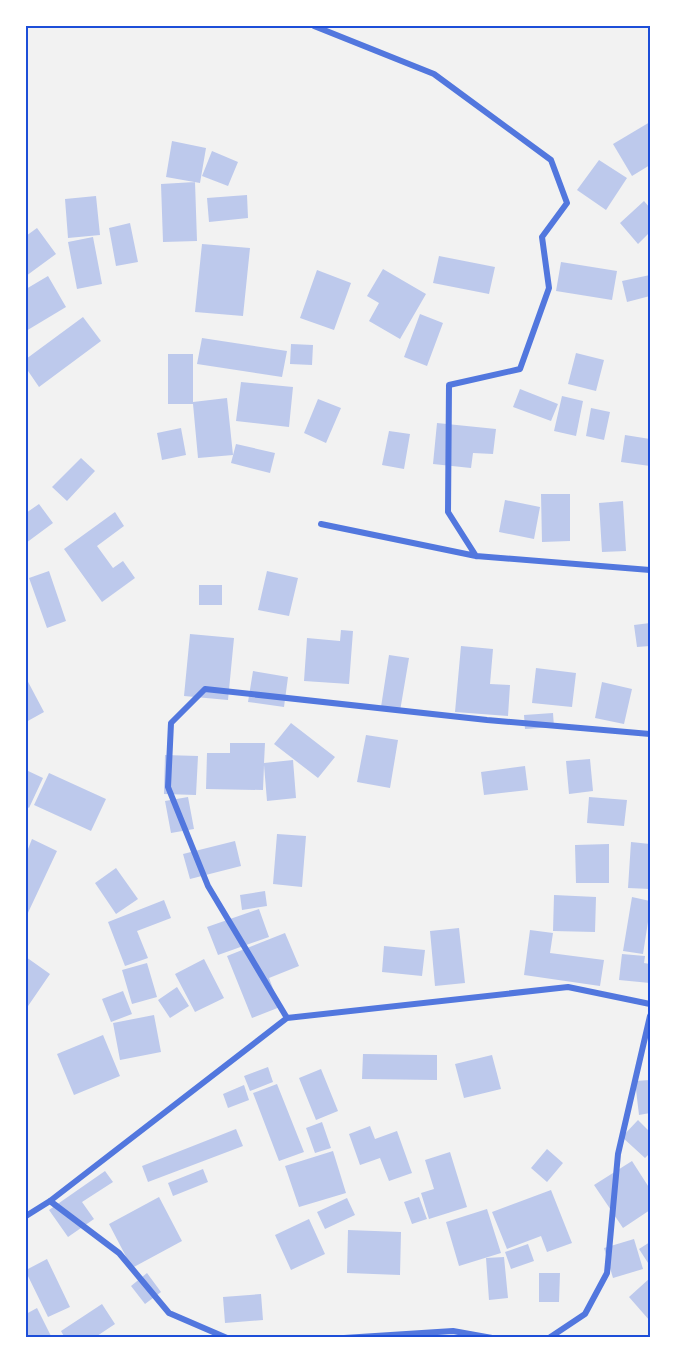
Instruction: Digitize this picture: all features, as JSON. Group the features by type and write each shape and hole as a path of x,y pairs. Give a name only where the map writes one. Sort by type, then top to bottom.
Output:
{"street":[{"path":"314,26 434,74 551,160 567,203 542,237 549,288 520,369 449,385 448,512 476,556"},
{"path":"321,524 476,556 651,570"},
{"path":"287,1018 208,886 168,787 171,723 205,689 487,720 651,734"},
{"path":"26,1216 50,1201 287,1018 568,987 651,1004"},
{"path":"549,1338 585,1314 607,1273 618,1154 651,1016"},
{"path":"50,1201 119,1253 169,1313 227,1338"},
{"path":"344,1338 453,1331 492,1338"}],"building":[{"path":"650,122 650,165 632,176 613,144"},
{"path":"172,141 206,148 200,183 166,177"},
{"path":"212,151 238,162 228,186 202,176"},
{"path":"599,160 627,178 606,210 577,190"},
{"path":"195,182 197,241 163,242 161,184"},
{"path":"247,195 248,218 209,222 207,198"},
{"path":"96,196 100,235 68,238 65,199"},
{"path":"644,201 650,208 650,232 638,244 620,223"},
{"path":"130,223 138,262 116,266 109,228"},
{"path":"37,228 56,254 26,276 26,236"},
{"path":"93,237 102,284 77,289 68,242"},
{"path":"202,244 250,248 243,316 195,312"},
{"path":"439,256 495,267 489,294 433,283"},
{"path":"561,262 617,271 612,300 556,291"},
{"path":"383,269 426,294 400,339 369,321 379,303 367,296"},
{"path":"317,270 351,283 334,330 300,318"},
{"path":"650,275 650,296 627,302 622,281"},
{"path":"48,276 66,307 26,331 26,289"},
{"path":"420,314 443,323 427,366 404,357"},
{"path":"83,317 101,341 39,387 26,368 26,359"},
{"path":"202,338 287,351 282,377 197,364"},
{"path":"291,344 313,345 312,365 290,364"},
{"path":"576,353 604,360 596,391 568,384"},
{"path":"168,354 193,354 193,402 227,398 233,455 198,458 193,404 168,404"},
{"path":"241,382 293,387 289,427 236,421"},
{"path":"520,389 558,404 551,421 513,407"},
{"path":"562,396 583,401 576,436 554,431"},
{"path":"318,399 341,408 326,443 304,433"},
{"path":"591,408 610,412 604,440 586,436"},
{"path":"437,423 496,429 493,454 473,453 471,468 433,464"},
{"path":"181,428 186,455 162,460 157,433"},
{"path":"389,431 410,434 404,469 382,465"},
{"path":"625,435 650,439 650,466 621,462"},
{"path":"236,444 275,453 270,473 231,463"},
{"path":"81,458 95,471 67,501 52,487"},
{"path":"541,494 570,494 570,541 542,542"},
{"path":"505,500 540,507 534,539 499,532"},
{"path":"623,501 626,551 602,552 599,503"},
{"path":"39,504 53,523 26,543 26,513"},
{"path":"115,512 124,526 97,546 113,568 123,561 135,578 102,602 64,549"},
{"path":"49,571 66,621 47,628 29,578"},
{"path":"267,571 298,578 289,616 258,610"},
{"path":"199,585 222,585 222,605 199,605"},
{"path":"650,623 650,646 637,647 634,625"},
{"path":"341,630 353,631 349,684 304,681 307,638 340,641"},
{"path":"190,634 234,638 228,700 184,696"},
{"path":"461,646 493,649 490,684 510,685 508,716 455,712"},
{"path":"389,655 409,658 400,711 381,707"},
{"path":"536,668 576,673 572,707 532,703"},
{"path":"253,671 288,677 284,707 248,702"},
{"path":"26,678 44,712 26,722"},
{"path":"602,682 632,689 624,724 595,718"},
{"path":"553,713 554,727 525,729 524,715"},
{"path":"291,723 335,757 318,778 274,744"},
{"path":"366,735 398,740 390,788 357,782"},
{"path":"230,743 265,743 264,763 293,760 296,798 267,801 264,765 263,790 206,789 207,753 230,753"},
{"path":"165,755 198,756 196,795 164,794"},
{"path":"590,759 593,791 569,794 566,761"},
{"path":"525,766 528,790 484,795 481,772"},
{"path":"26,770 43,778 29,808 26,806"},
{"path":"49,773 106,799 91,831 34,805"},
{"path":"188,797 194,829 171,833 165,801"},
{"path":"589,797 627,800 624,826 587,823"},
{"path":"277,834 306,836 302,887 273,884"},
{"path":"32,839 57,851 26,917 26,854"},
{"path":"235,841 241,866 190,879 183,854"},
{"path":"631,842 650,844 650,889 628,888"},
{"path":"609,844 609,883 576,883 575,845"},
{"path":"116,868 138,899 116,914 95,883"},
{"path":"265,891 267,906 242,910 240,895"},
{"path":"554,895 596,897 595,932 553,931"},
{"path":"632,897 650,901 643,954 623,951"},
{"path":"164,900 171,918 137,931 148,958 125,966 108,922"},
{"path":"259,909 269,937 218,955 207,927"},
{"path":"459,928 465,983 435,986 430,931"},
{"path":"530,930 553,933 550,953 604,960 600,986 524,975"},
{"path":"285,933 299,966 269,978 280,1007 252,1018 227,956"},
{"path":"384,946 425,950 422,976 382,972"},
{"path":"622,954 645,956 644,963 650,964 650,983 619,980"},
{"path":"26,957 50,974 26,1009"},
{"path":"204,959 224,998 195,1012 175,974"},
{"path":"147,963 157,997 132,1004 122,970"},
{"path":"177,987 189,1006 170,1018 158,1000"},
{"path":"123,991 132,1014 111,1022 102,999"},
{"path":"154,1015 161,1052 120,1060 113,1023"},
{"path":"103,1035 120,1076 74,1095 57,1054"},
{"path":"363,1054 437,1055 437,1080 362,1079"},
{"path":"492,1055 501,1089 464,1098 455,1064"},
{"path":"268,1067 273,1082 250,1091 244,1076"},
{"path":"321,1069 338,1111 316,1120 299,1078"},
{"path":"650,1080 650,1113 639,1115 635,1081"},
{"path":"277,1084 304,1152 279,1161 253,1093"},
{"path":"244,1085 249,1100 228,1108 223,1094"},
{"path":"638,1120 650,1132 650,1153 645,1158 622,1137"},
{"path":"322,1122 331,1148 315,1153 306,1128"},
{"path":"370,1126 375,1139 397,1131 412,1173 389,1181 380,1158 360,1165 349,1134"},
{"path":"236,1129 243,1146 148,1182 142,1166"},
{"path":"547,1149 563,1163 547,1182 531,1168"},
{"path":"333,1151 346,1193 299,1207 285,1166"},
{"path":"450,1152 467,1207 429,1219 421,1193 434,1189 425,1160"},
{"path":"632,1161 650,1189 650,1210 623,1228 594,1185"},
{"path":"203,1169 208,1182 173,1196 168,1183"},
{"path":"105,1171 113,1182 82,1202 94,1219 68,1237 49,1210"},
{"path":"551,1190 572,1243 547,1252 541,1236 507,1249 492,1212"},
{"path":"159,1197 182,1241 132,1268 109,1224"},
{"path":"419,1197 427,1219 412,1224 404,1202"},
{"path":"347,1198 355,1215 325,1229 317,1212"},
{"path":"487,1209 501,1253 459,1266 446,1222"},
{"path":"309,1219 325,1254 291,1270 275,1235"},
{"path":"348,1230 401,1232 400,1275 347,1273"},
{"path":"634,1239 643,1269 613,1278 604,1248"},
{"path":"650,1242 650,1266 639,1249"},
{"path":"528,1244 534,1261 511,1269 505,1252"},
{"path":"504,1257 508,1298 489,1300 486,1258"},
{"path":"47,1259 70,1307 48,1317 26,1272"},
{"path":"147,1273 161,1292 145,1304 131,1286"},
{"path":"539,1273 560,1273 559,1302 539,1302"},
{"path":"650,1278 650,1321 629,1297"},
{"path":"261,1294 263,1320 225,1323 223,1297"},
{"path":"102,1304 115,1324 94,1338 65,1338 61,1331"},
{"path":"37,1308 52,1338 26,1338 26,1314"}]}
